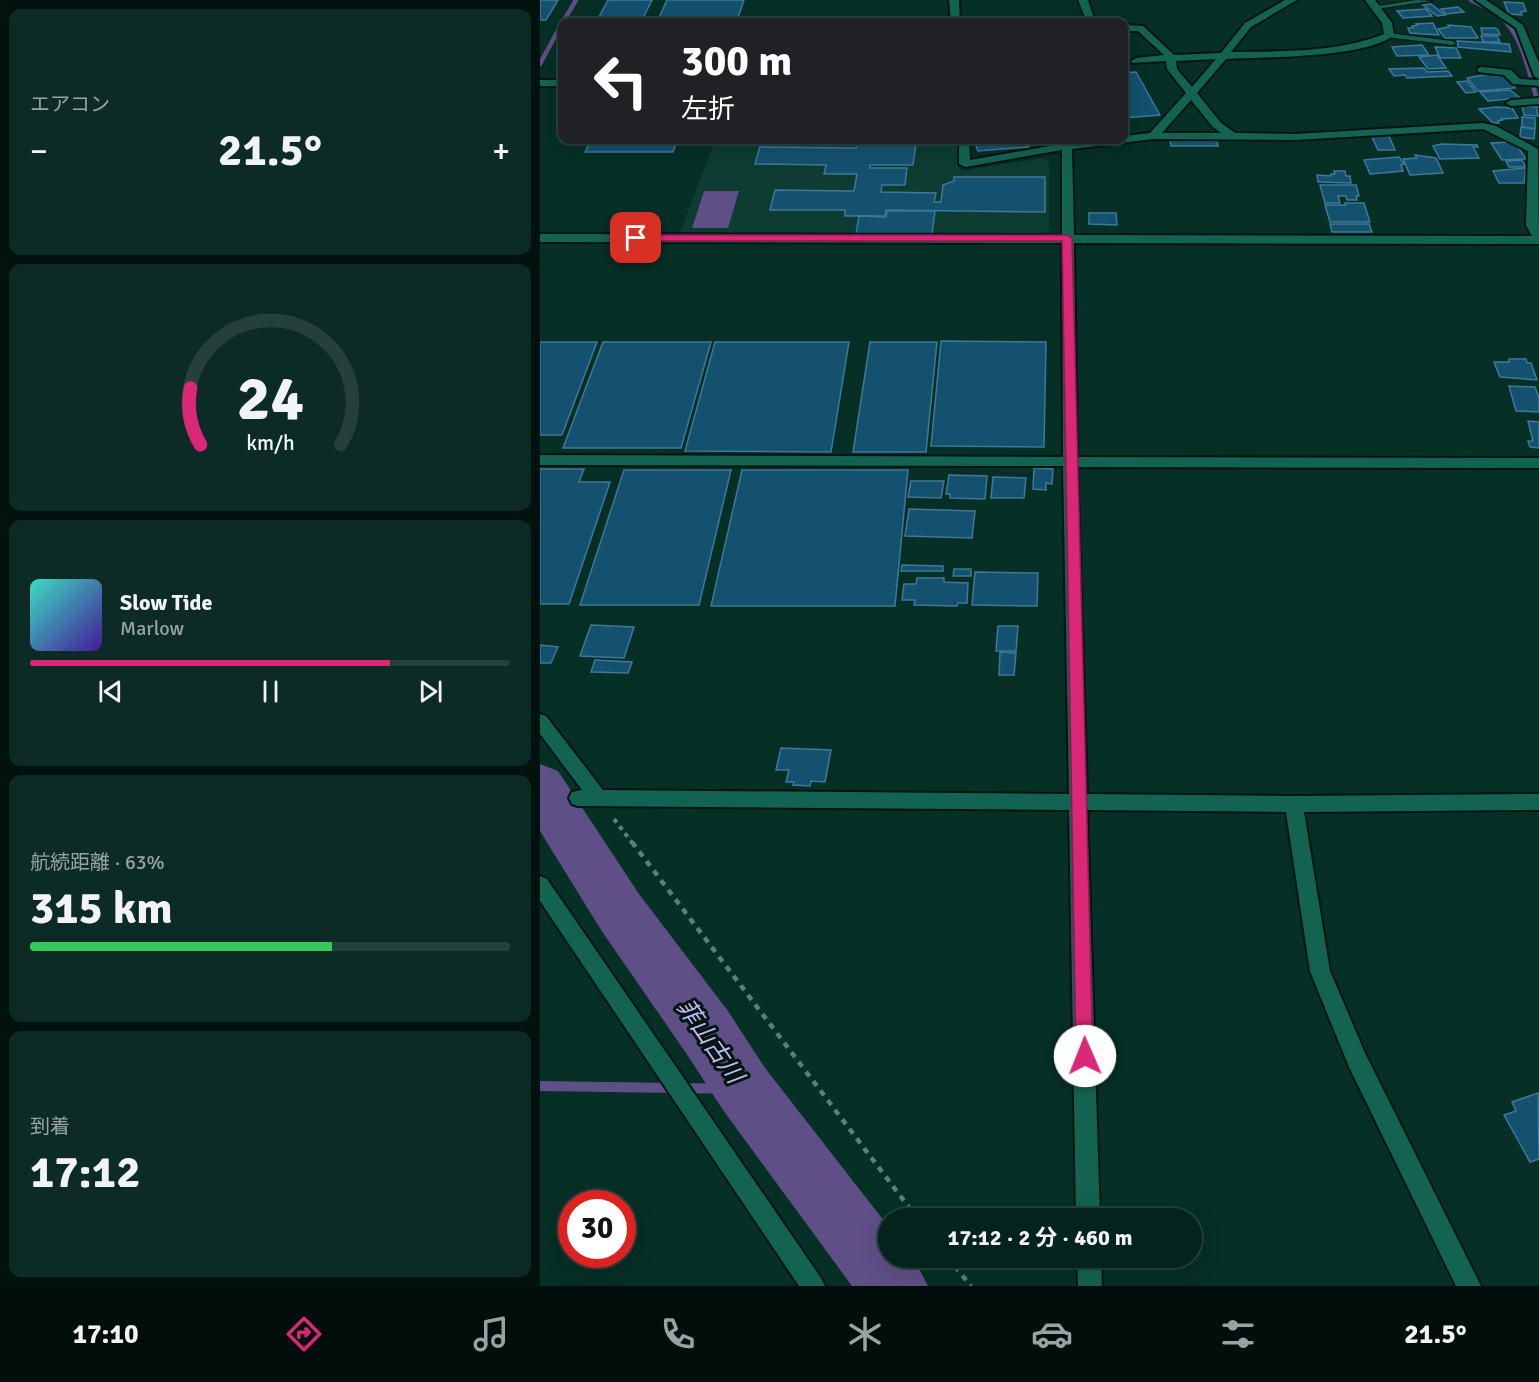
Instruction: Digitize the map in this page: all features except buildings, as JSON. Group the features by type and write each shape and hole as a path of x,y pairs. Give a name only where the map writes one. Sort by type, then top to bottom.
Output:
{"street":[{"path":"954,0 956,18"},
{"path":"1083,0 1090,18"},
{"path":"1153,136 1192,94 1248,25 1292,0"},
{"path":"1480,0 1520,27 1539,81 1517,82 1507,72 1482,70"},
{"path":"1136,61 1171,57 1221,57 1352,46 1389,34 1387,23 1373,3"},
{"path":"1128,28 1140,28 1171,57 1172,69 1217,125 1233,137"},
{"path":"540,83 558,83"},
{"path":"1511,103 1535,101"},
{"path":"1128,139 1153,136 1295,136 1455,127 1492,128 1533,149 1535,155 1532,225 1539,238"},
{"path":"964,144 965,164 1084,144"},
{"path":"1067,146 1070,461 1088,1208"},
{"path":"540,238 1539,238"},
{"path":"540,460 1539,463"},
{"path":"540,721 599,799"},
{"path":"578,798 1294,804 1539,802"},
{"path":"1294,804 1320,971 1357,1060 1469,1286"},
{"path":"540,885 813,1286"},
{"path":"1089,1268 1090,1286"}],"lane":[{"path":"1373,3 1428,1"},
{"path":"1389,34 1452,44"}],"path":[{"path":"599,799 909,1208"},
{"path":"956,1268 971,1286"}],"shaded area":[{"path":"713,144 957,144 961,169 965,170 1043,158 1049,161 1049,230 1043,235 679,235"},
{"path":"704,191 739,191 728,228 692,228"}],"waterway":[{"path":"565,18 576,0"},
{"path":"1471,0 1490,9 1508,24 1521,46 1539,106"},
{"path":"540,64 558,30"},
{"name":"菲山古川","path":"540,786 620,912 707,1032 744,1089 894,1286"},
{"path":"540,1086 744,1089"}],"route":[{"path":"636,238 1067,238 1070,461 1085,1056"}]}
